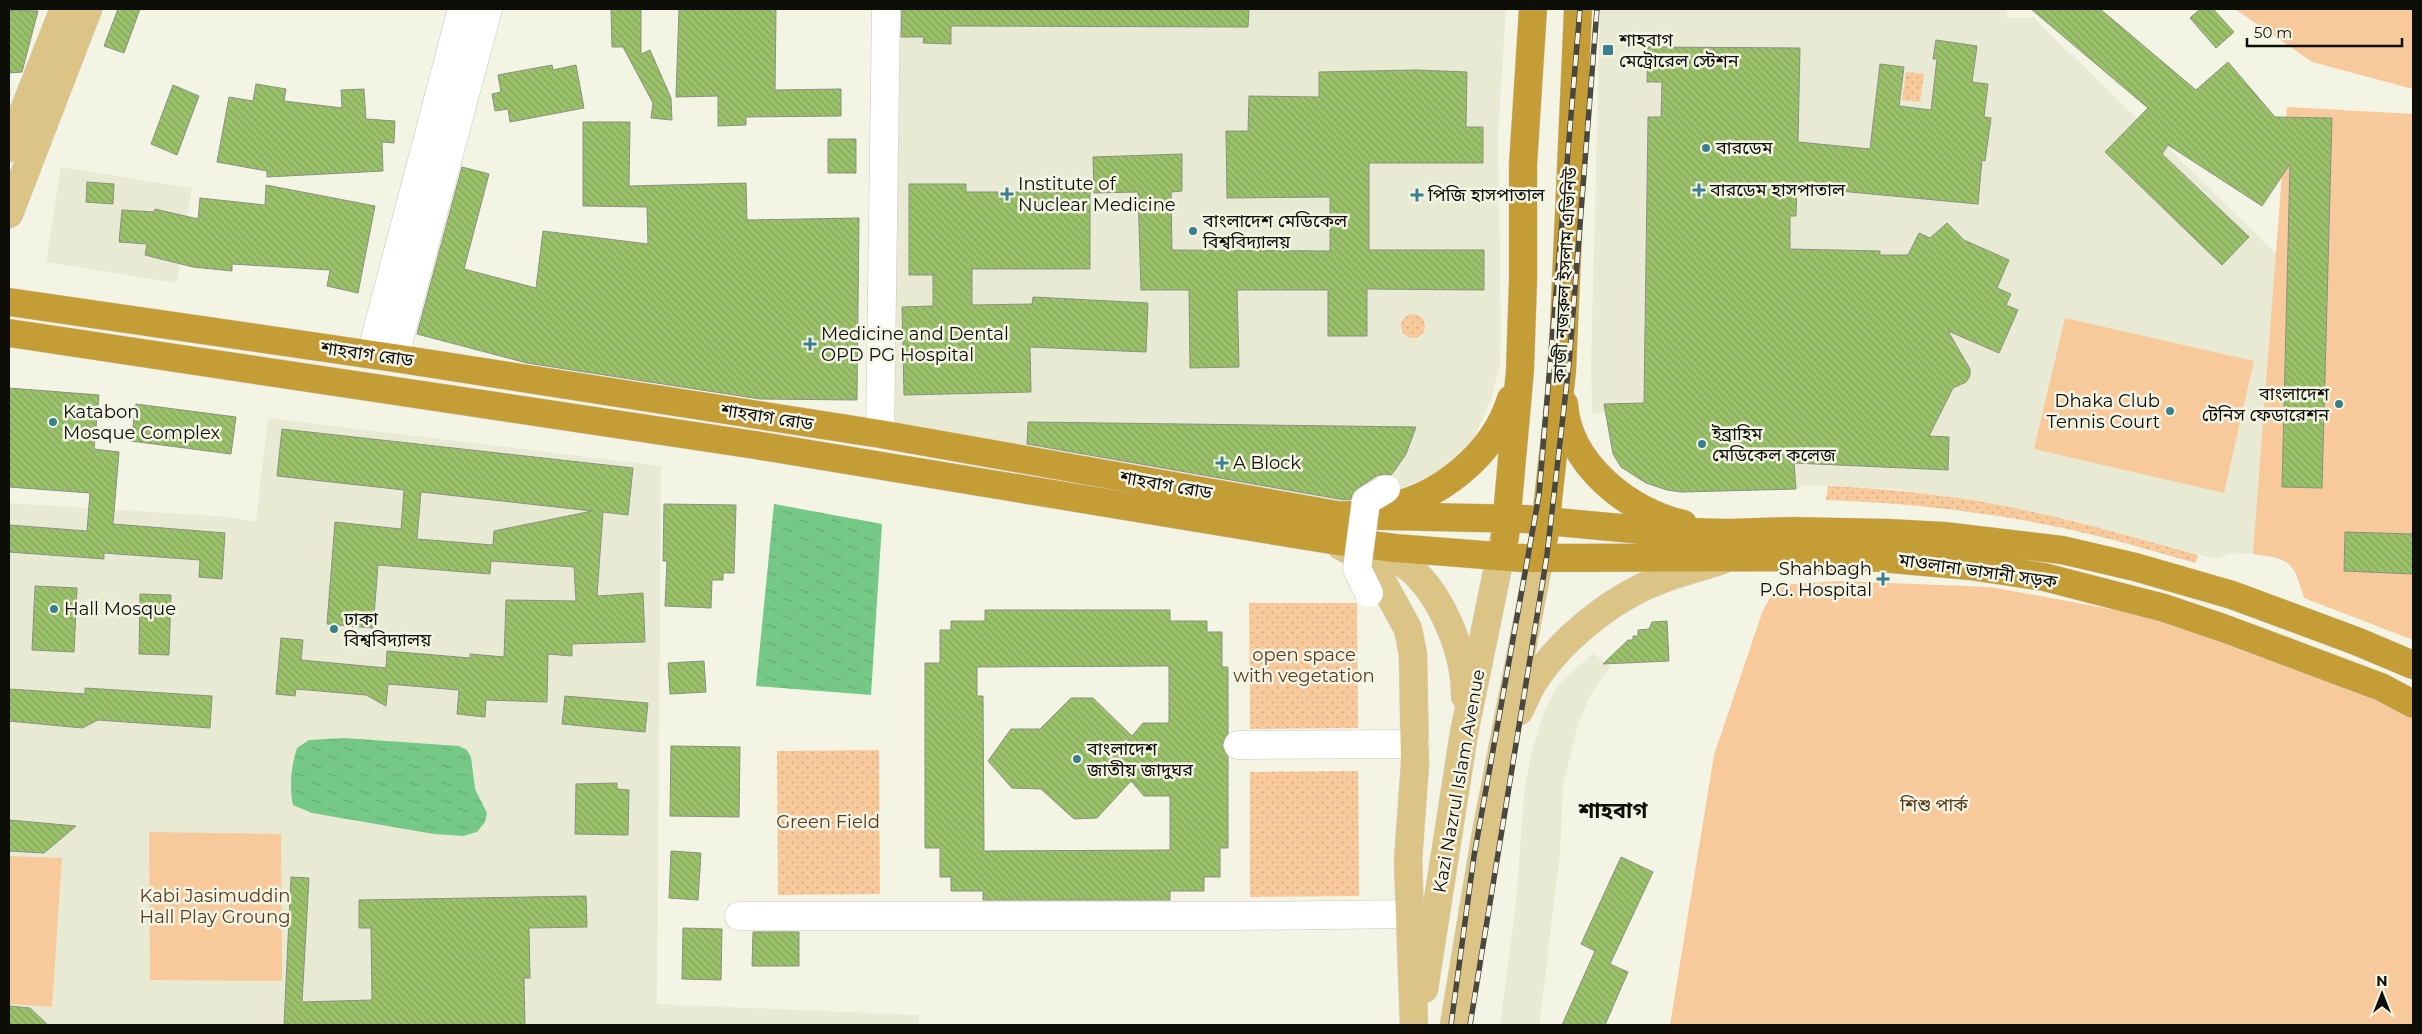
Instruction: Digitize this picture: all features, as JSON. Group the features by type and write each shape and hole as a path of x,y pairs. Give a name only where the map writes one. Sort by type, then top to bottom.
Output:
{"highway":[{"path":"1524,538 1520,370 1523,281 1523,165 1533,9"},
{"name":"কাজী নজরুল ইসলাম এভিনিউ","path":"1524,538 1562,370 1578,9"},
{"name":"শাহবাগ রোড","path":"9,302 383,356 880,434 1334,528 1395,548 1524,538"},
{"name":"শাহবাগ রোড","path":"9,333 755,445 1334,528 1524,538"},
{"path":"1334,528 1386,508 1416,499 1456,475 1492,439 1506,415 1520,370"},
{"path":"1562,370 1565,413 1571,434 1582,457 1602,479 1639,507 1727,546"},
{"name":"মাওলানা ভাসানী সড়ক","path":"1524,538 1653,531 1727,546 1819,531 1944,536 2062,550 2135,567 2218,590 2356,641 2413,665"},
{"name":"মাওলানা ভাসানী সড়ক","path":"1524,538 1727,546 1970,566 2044,577 2164,608 2223,628 2381,687 2413,704"}],"main road":[{"path":"9,148 64,9"},
{"path":"9,214 88,9"},
{"path":"1334,528 1412,570 1435,599 1454,636 1465,679 1464,733"},
{"path":"1334,528 1365,559 1391,596 1408,629 1413,654 1416,744 1408,861 1414,1025"},
{"name":"Kazi Nazrul Islam Avenue","path":"1418,1025 1464,733 1524,538"},
{"name":"Kazi Nazrul Islam Avenue","path":"1454,1025 1488,824 1507,737 1524,538"},
{"path":"1507,737 1533,683 1556,653 1583,627 1618,602 1727,546"}],"street":[{"path":"448,112 462,9"},
{"path":"383,356 448,112 488,9"},
{"path":"880,434 886,9"},
{"path":"1369,593 1357,569 1366,502 1386,489"},
{"path":"1238,745 1416,744"},
{"path":"739,916 1409,914"}],"shaded area":[{"name":"বাংলাদেশ মেডিকেল বিশ্ববিদ্যালয়","path":"887,9 1506,9 1498,137 1500,363 1492,396 1474,439 1441,474 1360,502 1338,507 885,428"},
{"path":"1600,9 2007,9 2007,18 2034,18 2277,254 2253,554 2231,553 2216,559 2028,511 1895,489 1801,485 1801,488 1796,489 1681,492 1667,490 1646,483 1621,467 1613,454 1606,413 1592,413 1591,365"},
{"path":"61,167 192,188 177,283 46,262"},
{"name":"ঢাকা বিশ্ববিদ্যালয়","path":"268,418 661,466 657,1004 919,1015 919,1025 9,1025 9,503 230,517 256,522"},
{"path":"1593,653 1610,667 1592,693 1579,721 1563,786 1560,855 1539,1025 1500,1025 1516,904 1524,791 1532,751 1545,709 1558,685"}],"green space":[{"path":"2235,9 2413,9 2413,89 2312,62"},
{"path":"1906,72 1924,74 1920,102 1902,100"},
{"name":"বাংলাদেশ টেনিস ফেডারেশন","path":"2287,107 2413,114 2413,640 2304,598 2297,577 2289,564 2276,558 2253,554"},
{"path":"1413,314 1421,318 1425,326 1421,334 1413,338 1405,334 1401,326 1405,318"},
{"name":"Dhaka Club Tennis Court","path":"2065,318 2254,361 2224,493 2034,449"},
{"path":"1828,486 1929,494 1978,501 2071,521 2198,555 2196,563 2119,541 1994,515 1927,507 1826,500"},
{"name":"শিশু পার্ক","path":"1839,581 1991,587 2126,612 2202,634 2245,652 2394,705 2413,715 2413,1025 1670,1025 1714,755 1763,610 1777,585"},
{"name":"open space with vegetation","path":"1249,603 1357,603 1358,728 1250,729"},
{"name":"Green Field","path":"879,750 880,894 778,895 777,751"},
{"path":"1358,771 1359,896 1250,897 1250,772"},
{"name":"Kabi Jasimuddin Hall Play Groung","path":"149,832 281,834 282,981 150,980"},
{"path":"9,856 62,858 52,1007 9,1004"}],"water":[{"path":"774,504 882,524 871,695 756,686"},
{"path":"344,738 459,746 467,750 471,757 475,789 487,813 485,822 477,832 463,836 434,834 312,813 293,805 291,776 297,748 309,740"}],"building":[{"path":"118,9 140,9 124,53 104,46"},
{"path":"611,9 641,9 641,54 650,50 671,98 672,120 651,118 653,103 623,47 612,47"},
{"path":"679,9 776,9 775,90 841,89 841,116 746,117 746,125 718,126 718,96 676,97"},
{"path":"902,9 1249,9 1248,27 951,26 951,44 923,43 924,37 901,37"},
{"path":"2031,9 2100,9 2196,90 2228,62 2275,117 2332,118 2322,488 2282,487 2290,164 2262,206 2168,145 2162,154 2249,237 2222,265 2105,152 2148,108"},
{"path":"2200,9 2213,9 2234,32 2216,48 2190,18"},
{"path":"9,10 38,11 22,72 9,73"},
{"path":"1936,40 1977,46 1972,82 1988,84 1984,117 1991,118 1985,161 1982,160 1978,204 1797,187 1796,216 1790,216 1790,249 1880,251 1880,255 1908,255 1919,233 1930,238 1947,223 1964,240 2009,260 1997,288 2011,294 2006,305 2018,310 1999,353 1948,331 1970,369 1970,376 1966,382 1953,388 1929,436 1949,437 1948,470 1794,463 1796,489 1681,492 1667,490 1646,483 1621,467 1613,454 1604,404 1644,403 1648,117 1661,117 1662,82 1647,82 1648,47 1800,48 1798,142 1870,149 1880,64 1904,67 1899,106 1931,110 1937,59 1933,59"},
{"path":"552,65 553,70 576,65 584,108 510,122 508,109 495,111 492,94 501,92 498,75"},
{"path":"1416,70 1467,72 1466,127 1483,127 1483,163 1369,163 1369,250 1484,250 1484,290 1367,289 1367,336 1328,336 1328,290 1237,290 1239,367 1190,368 1189,290 1141,290 1138,192 1094,193 1093,157 1182,154 1182,191 1171,192 1172,250 1330,251 1330,197 1227,198 1226,131 1248,131 1249,96 1319,97 1319,72"},
{"path":"256,84 286,89 284,101 342,108 341,90 364,89 366,119 395,121 394,143 382,142 383,171 267,177 267,171 217,162 229,97 253,101"},
{"path":"173,85 199,96 177,155 151,144"},
{"path":"583,122 630,122 629,186 746,183 747,220 859,218 857,400 760,399 527,363 417,334 462,167 489,174 464,269 536,288 543,231 648,244 647,207 583,206"},
{"path":"828,139 856,139 856,173 828,173"},
{"path":"87,182 114,184 113,204 86,202"},
{"path":"909,184 966,184 966,192 1090,192 1090,269 972,269 972,305 1032,304 1033,297 1148,303 1146,352 1030,347 1031,392 904,395 902,307 933,306 933,275 909,275"},
{"path":"266,185 375,206 358,293 327,286 330,270 232,264 232,271 193,267 145,255 147,244 119,242 122,210 154,212 155,209 198,219 200,198 265,205"},
{"path":"9,388 99,395 94,449 119,452 113,524 225,533 222,579 199,577 200,560 104,553 104,559 9,552 9,525 87,531 90,493 9,487"},
{"path":"136,404 236,417 231,454 131,441"},
{"path":"1028,422 1416,427 1406,454 1391,475 1378,475 1358,488 1350,500 1027,444"},
{"path":"282,429 633,468 628,515 603,512 597,596 643,593 645,642 572,644 572,656 548,654 547,702 486,700 485,717 457,714 459,690 388,684 386,706 366,695 296,689 295,696 276,694 281,638 303,640 301,660 386,668 387,651 470,658 470,654 504,657 506,600 576,601 574,567 491,561 490,574 378,565 373,628 327,624 335,522 401,529 404,490 277,476","holes":["421,492 592,511 494,531 493,545 417,539"]},
{"path":"664,504 736,505 734,573 723,573 723,580 712,580 711,608 665,606 667,561 663,561"},
{"path":"2345,532 2413,534 2413,574 2344,571"},
{"path":"35,586 77,588 74,652 32,650"},
{"path":"140,594 171,595 169,655 139,654"},
{"name":"বাংলাদেশ জাতীয় জাদুঘর","path":"985,610 1170,610 1170,621 1207,621 1207,632 1222,632 1222,667 1228,667 1228,734 1222,745 1228,756 1228,848 1220,848 1220,877 1204,877 1204,891 1170,891 1170,900 983,900 983,891 951,891 951,877 940,877 940,848 925,848 925,663 940,663 940,630 951,630 951,621 985,621","holes":["1169,666 1169,723 1143,723 1132,736 1093,698 1071,698 1040,729 1011,729 988,761 1012,788 1041,789 1074,819 1097,818 1131,781 1144,796 1170,796 1170,850 984,851 983,696 977,696 977,667"]},
{"path":"1667,621 1669,661 1603,664 1628,640 1633,640 1633,636 1638,636 1638,630 1649,629 1652,622"},
{"path":"704,661 706,692 670,694 668,663"},
{"path":"85,688 212,696 210,728 98,720 82,728 9,721 9,689 85,694"},
{"path":"565,696 648,703 645,732 562,724"},
{"path":"671,746 740,747 739,817 670,816"},
{"path":"617,783 617,789 629,790 628,835 575,834 576,784"},
{"path":"9,820 76,826 44,853 9,851"},
{"path":"671,851 701,853 698,900 669,898"},
{"path":"1621,857 1653,872 1610,964 1628,972 1605,1025 1562,1025 1595,951 1581,944"},
{"path":"291,877 309,878 302,1002 372,1000 371,928 359,928 359,900 586,896 587,927 529,928 530,978 524,978 525,1025 284,1025"},
{"path":"683,928 722,929 721,980 682,979"},
{"path":"753,932 799,932 799,966 752,966"},
{"path":"9,1006 30,1008 48,1025 9,1025"}],"railway":[{"path":"1451,1025 1474,856 1539,495 1580,9"},
{"path":"1470,1025 1547,555 1569,364 1597,9"}],"place":[{"name":"শাহবাগ মেট্রোরেল স্টেশন","path":"1608,50"},
{"name":"বারডেম","path":"1706,148"},
{"name":"বারডেম হাসপাতাল","path":"1699,190"},
{"name":"Institute of Nuclear Medicine","path":"1007,194"},
{"name":"পিজি হাসপাতাল","path":"1417,195"},
{"name":"বাংলাদেশ মেডিকেল বিশ্ববিদ্যালয়","path":"1193,231"},
{"name":"Medicine and Dental OPD PG Hospital","path":"810,344"},
{"name":"বাংলাদেশ টেনিস ফেডারেশন","path":"2339,404"},
{"name":"Dhaka Club Tennis Court","path":"2170,411"},
{"name":"Katabon Mosque Complex","path":"53,422"},
{"name":"ইব্রাহিম মেডিকেল কলেজ","path":"1702,444"},
{"name":"A Block","path":"1222,463"},
{"name":"Shahbagh P.G. Hospital","path":"1883,579"},
{"name":"Hall Mosque","path":"54,609"},
{"name":"ঢাকা বিশ্ববিদ্যালয়","path":"334,629"},
{"name":"বাংলাদেশ জাতীয় জাদুঘর","path":"1077,759"}],"district":[{"name":"শাহবাগ","path":"1613,810"}]}
